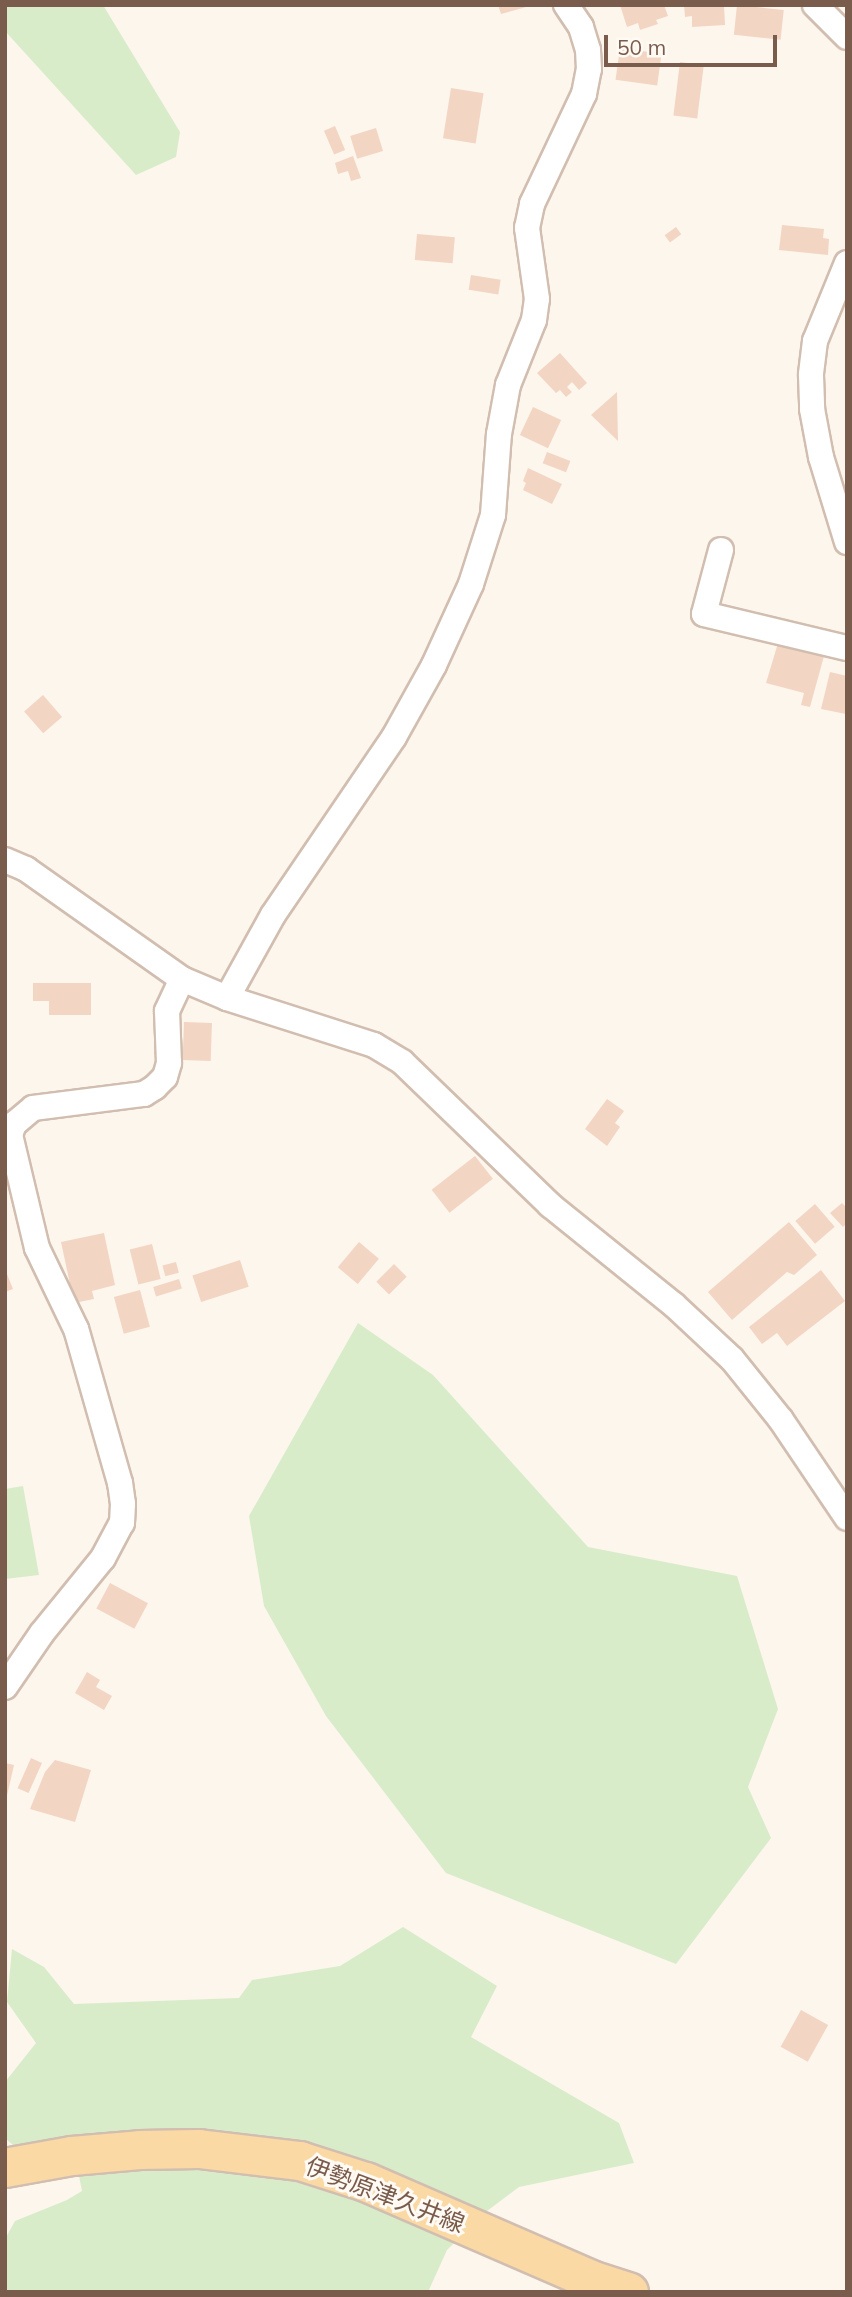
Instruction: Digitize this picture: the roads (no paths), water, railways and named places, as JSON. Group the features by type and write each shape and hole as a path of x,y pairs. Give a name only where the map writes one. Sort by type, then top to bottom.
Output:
{"main road":[{"name":"伊勢原津久井線","path":"5,2168 72,2156 140,2150 199,2149 300,2161 366,2182 591,2280 629,2292"}],"street":[{"path":"227,999 273,915 394,737 434,665 471,584 493,515 499,434 508,385 534,320 537,299 527,228 532,204 584,94 589,69 588,50 581,27 566,5"},
{"path":"815,5 847,37"},
{"path":"847,262 815,341 811,375 812,408 821,457 847,542"},
{"path":"721,550 704,614 847,648"},
{"path":"5,860 26,869 182,979 227,999 374,1045 402,1062 550,1205 674,1305 732,1359 781,1420 847,1518"},
{"path":"5,1687 42,1633 114,1541 122,1522 123,1504 120,1483 76,1329 37,1248 10,1136 14,1124 33,1108 144,1094 155,1087 165,1077 169,1063 167,1012 182,979"}]}
